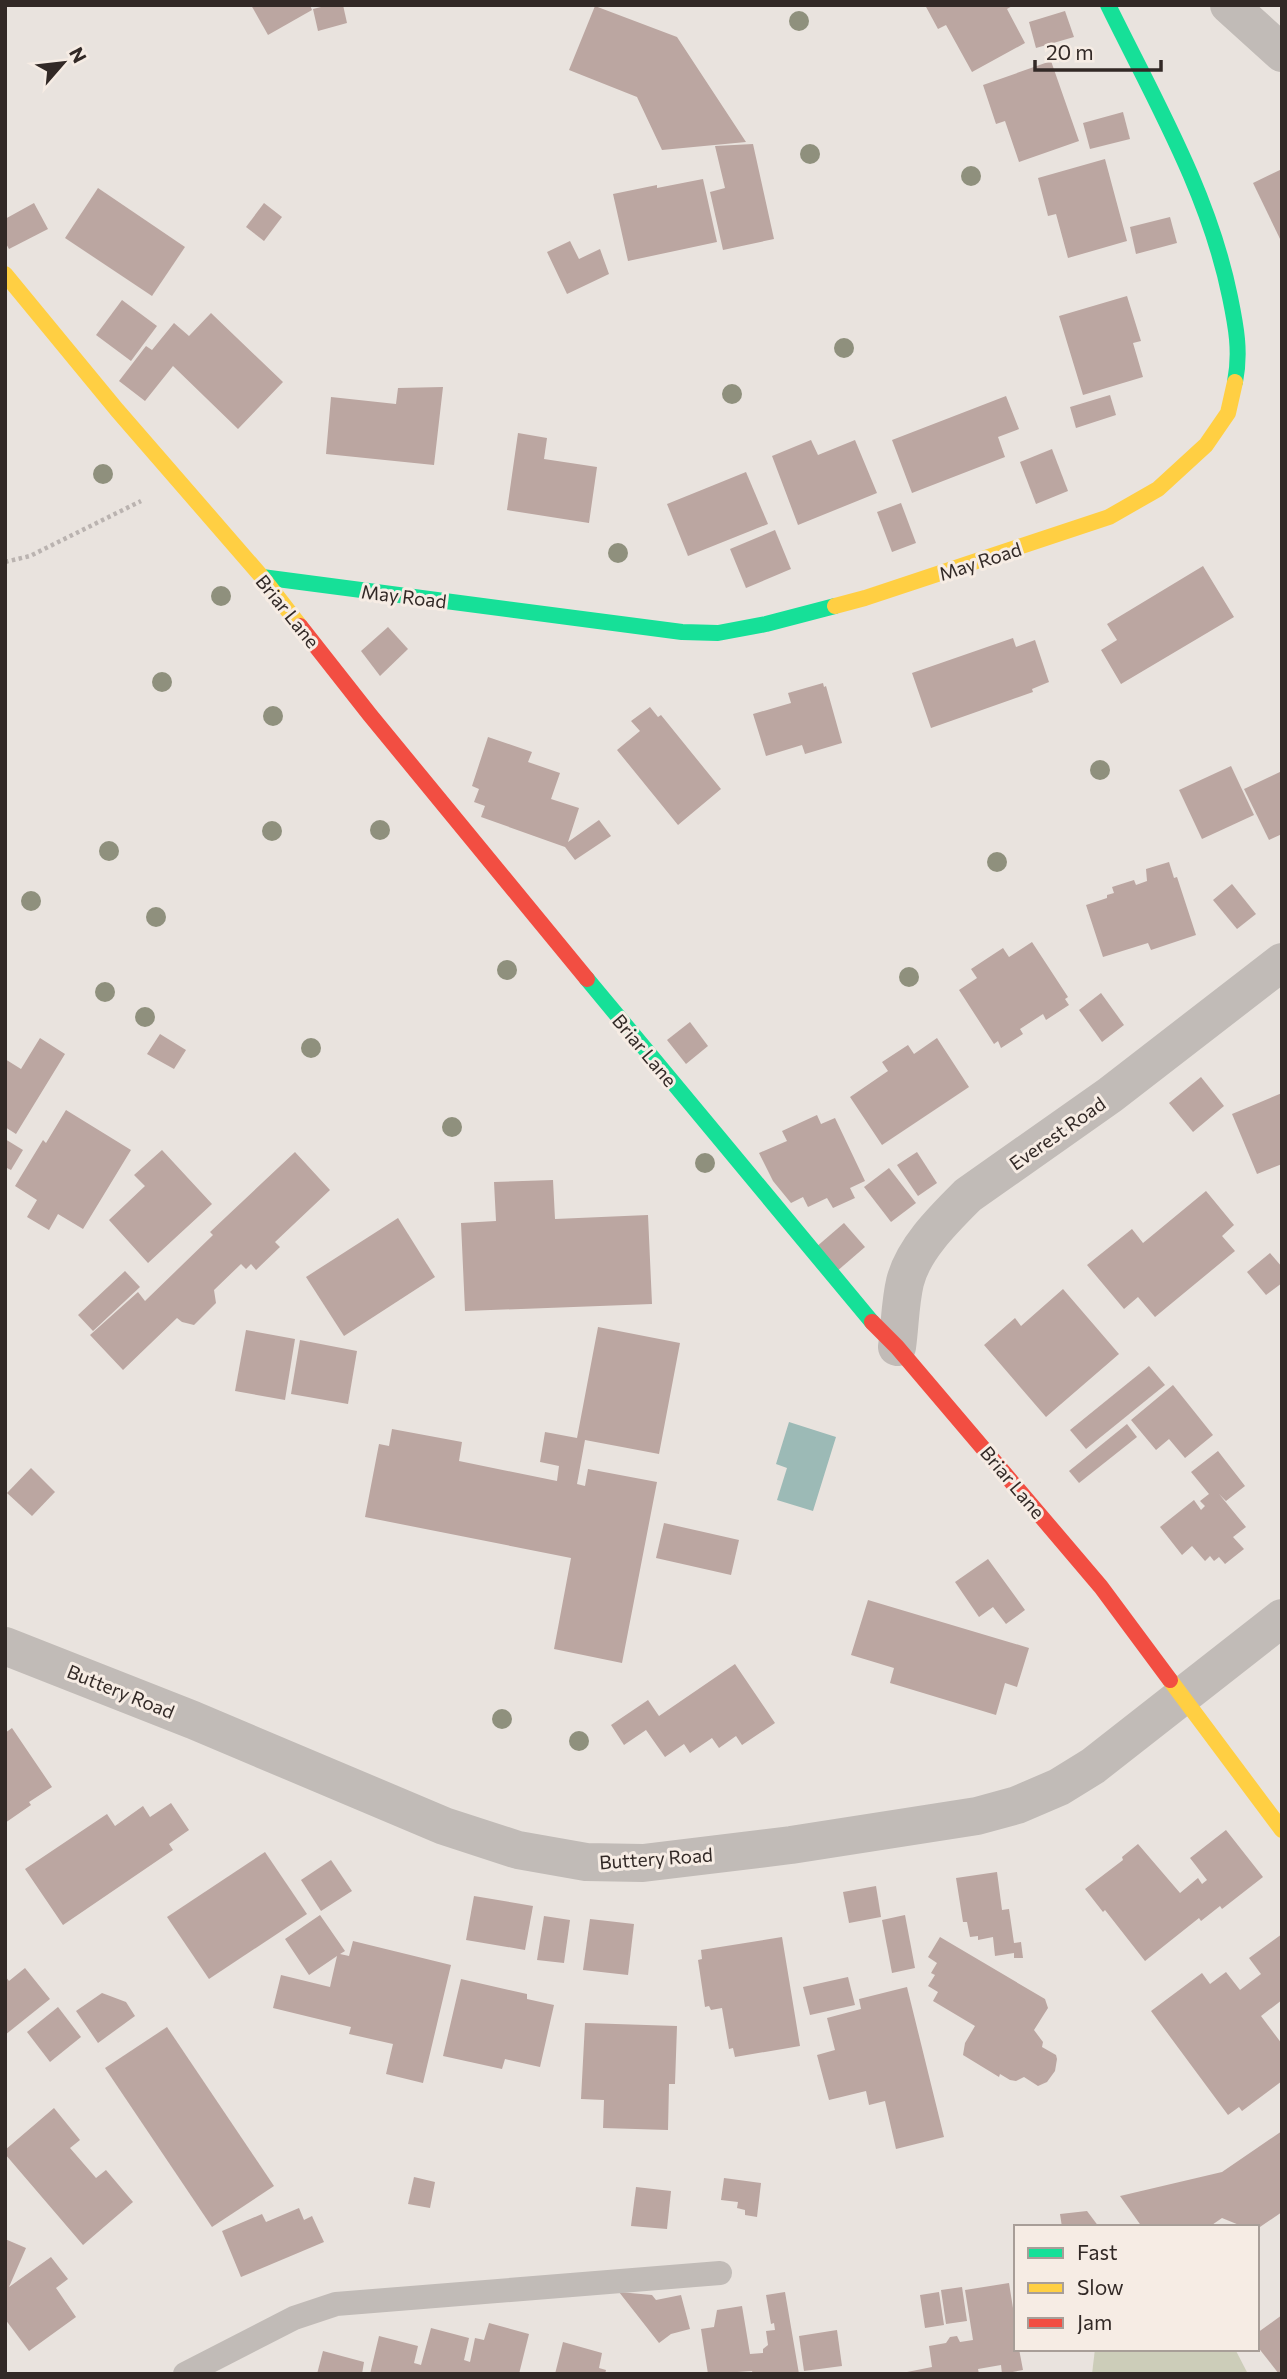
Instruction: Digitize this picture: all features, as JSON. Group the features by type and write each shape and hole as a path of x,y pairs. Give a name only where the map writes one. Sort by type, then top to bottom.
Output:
{"street":[{"name":"May Road","path":"262,577 682,632 718,633 766,624 865,598 1011,551 1109,517 1158,489 1206,445 1228,413 1239,342 1223,262 1198,190 1108,5"},
{"path":"1229,5 1282,54"},
{"name":"Briar Lane","path":"5,274 117,410 262,577 370,715 872,1323 897,1347 1101,1587 1282,1830"},
{"name":"Everest Road","path":"897,1347 905,1281 920,1250 968,1195 1110,1095 1282,962"},
{"name":"Buttery Road","path":"5,1646 193,1720 444,1826 518,1850 586,1862 643,1863 791,1845 977,1816 1017,1805 1059,1787 1093,1766 1282,1618"}],"lane":[{"path":"185,2374 294,2318 336,2304 720,2273"}],"path":[{"path":"5,562 30,556 179,481"}],"green space":[{"path":"1095,2351 1236,2351 1248,2374 1092,2374"}],"water":[{"path":"789,1422 836,1437 813,1511 777,1500 787,1468 776,1464"}],"building":[{"path":"251,5 310,5 312,10 268,35"},
{"path":"343,5 347,23 318,31 313,9"},
{"path":"925,5 1014,5 1007,9 1025,43 972,72 946,25 938,29"},
{"path":"595,6 677,37 746,142 662,150 637,97 569,70"},
{"path":"1065,11 1074,37 1036,48 1029,22"},
{"path":"1051,61 1079,141 1019,162 1005,121 996,124 983,85"},
{"path":"1123,112 1130,139 1090,149 1083,123"},
{"path":"753,144 774,239 723,250 710,192 725,188 715,146"},
{"path":"1105,159 1127,241 1068,258 1056,214 1048,216 1038,178"},
{"path":"1282,169 1282,243 1253,183"},
{"path":"703,179 717,242 628,261 613,194"},
{"path":"98,188 185,247 152,296 65,238"},
{"path":"34,203 48,229 9,249 5,242 5,219"},
{"path":"264,203 282,217 264,241 246,227"},
{"path":"1170,217 1177,243 1136,254 1130,227"},
{"path":"570,241 579,259 600,249 609,274 567,294 547,252"},
{"path":"1127,296 1141,341 1133,343 1143,377 1083,395 1059,316"},
{"path":"122,300 157,326 131,361 96,335"},
{"path":"211,313 283,382 238,429 173,366 145,401 119,381 146,346 152,350 174,323 189,336"},
{"path":"443,387 434,465 326,454 331,397 396,404 398,388"},
{"path":"1110,395 1116,415 1076,428 1070,407"},
{"path":"1006,396 1019,429 998,437 1005,457 912,493 892,440"},
{"path":"518,433 547,438 544,459 597,467 589,523 507,510"},
{"path":"811,440 818,455 855,440 877,493 798,525 772,456"},
{"path":"1052,449 1068,491 1036,504 1020,462"},
{"path":"746,472 768,524 688,556 667,504"},
{"path":"901,503 916,543 892,552 877,512"},
{"path":"775,530 791,569 746,588 730,549"},
{"path":"1203,566 1234,617 1121,684 1101,650 1117,640 1107,624"},
{"path":"388,627 408,649 380,676 361,651"},
{"path":"1013,638 1016,647 1035,640 1049,682 1032,689 1033,692 931,728 912,673"},
{"path":"823,683 842,743 805,754 802,745 766,756 753,714 791,703 788,693"},
{"path":"650,707 658,717 661,715 721,789 678,825 617,750 640,731 631,721"},
{"path":"488,737 532,752 528,762 560,773 551,799 579,808 568,842 599,820 611,836 575,860 565,847 481,817 485,806 474,802 479,789 472,786"},
{"path":"1231,766 1254,815 1202,839 1179,790"},
{"path":"1282,771 1282,834 1269,840 1244,789"},
{"path":"1169,862 1174,878 1177,877 1196,935 1151,950 1148,943 1103,957 1086,905 1107,898 1107,895 1114,893 1112,887 1134,880 1136,885 1147,881 1146,869"},
{"path":"1232,884 1256,914 1237,929 1213,900"},
{"path":"1032,942 1068,997 1065,999 1069,1005 1046,1020 1043,1014 1020,1029 1023,1034 1001,1048 998,1041 994,1044 959,990 977,978 971,969 1003,948 1009,957"},
{"path":"1101,993 1124,1025 1102,1042 1079,1010"},
{"path":"690,1022 708,1046 686,1064 667,1040"},
{"path":"160,1034 186,1050 174,1069 147,1054"},
{"path":"40,1038 65,1054 16,1134 5,1127 5,1059 21,1069"},
{"path":"937,1038 969,1087 882,1145 850,1097 888,1071 882,1062 908,1045 914,1054"},
{"path":"1201,1077 1224,1106 1193,1132 1169,1103"},
{"path":"1282,1093 1282,1164 1257,1174 1232,1114"},
{"path":"66,1110 131,1150 83,1229 58,1214 49,1230 27,1217 37,1200 15,1186 43,1140 46,1143"},
{"path":"817,1115 821,1124 835,1118 865,1181 850,1188 855,1198 833,1208 827,1198 808,1207 803,1197 791,1203 773,1181 759,1153 787,1141 782,1131"},
{"path":"5,1139 23,1150 11,1170 5,1167"},
{"path":"162,1150 212,1204 148,1263 109,1220 145,1186 134,1175"},
{"path":"295,1152 330,1190 275,1242 280,1247 256,1270 251,1264 246,1269 241,1264 214,1290 216,1303 194,1325 177,1318 123,1370 90,1335 138,1292 145,1301 213,1235 210,1232"},
{"path":"917,1152 937,1183 918,1196 897,1165"},
{"path":"889,1168 916,1203 891,1222 864,1187"},
{"path":"553,1180 555,1219 648,1215 652,1304 465,1311 461,1223 496,1221 494,1182"},
{"path":"1206,1191 1234,1225 1222,1236 1235,1251 1155,1317 1138,1297 1124,1309 1087,1265 1132,1229 1143,1243"},
{"path":"398,1218 435,1277 344,1336 306,1277"},
{"path":"844,1223 865,1247 836,1272 815,1248"},
{"path":"1270,1253 1282,1267 1282,1283 1266,1295 1247,1272"},
{"path":"125,1271 140,1287 93,1331 78,1315"},
{"path":"1063,1289 1119,1354 1046,1417 984,1345 1015,1318 1021,1326"},
{"path":"598,1327 680,1343 659,1454 585,1440 577,1484 585,1486 588,1469 657,1482 622,1663 554,1649 571,1558 365,1517 379,1444 389,1446 392,1429 462,1442 459,1461 557,1481 559,1466 540,1462 545,1432 577,1438"},
{"path":"246,1330 295,1339 285,1400 235,1391"},
{"path":"300,1340 357,1351 348,1404 291,1394"},
{"path":"1149,1366 1165,1385 1086,1449 1070,1430"},
{"path":"1173,1385 1213,1435 1185,1458 1169,1439 1156,1450 1131,1420"},
{"path":"1127,1424 1137,1437 1079,1483 1069,1471"},
{"path":"1218,1451 1245,1486 1226,1501 1219,1494 1246,1527 1233,1537 1244,1549 1225,1564 1219,1557 1214,1561 1210,1556 1205,1561 1192,1546 1182,1555 1160,1527 1194,1500 1201,1510 1205,1506 1200,1501 1209,1494 1191,1472"},
{"path":"31,1468 55,1492 32,1516 7,1493"},
{"path":"664,1523 739,1540 731,1575 656,1558"},
{"path":"988,1559 1025,1610 1006,1624 993,1607 979,1617 955,1582"},
{"path":"868,1600 1029,1648 1017,1687 1005,1683 996,1715 890,1683 894,1668 851,1655"},
{"path":"735,1664 775,1723 742,1745 736,1736 719,1748 712,1738 690,1753 684,1744 665,1757 646,1730 624,1745 611,1725 648,1700 659,1716"},
{"path":"12,1728 52,1787 5,1823 5,1733"},
{"path":"171,1803 189,1830 169,1844 173,1850 63,1925 25,1869 107,1814 115,1826 143,1806 150,1817"},
{"path":"1226,1830 1263,1877 1222,1909 1220,1906 1201,1921 1199,1918 1145,1961 1085,1889 1123,1860 1122,1857 1138,1844 1180,1893 1198,1878 1202,1884 1207,1880 1190,1858"},
{"path":"265,1852 307,1914 209,1979 167,1917"},
{"path":"331,1860 352,1891 321,1911 301,1880"},
{"path":"997,1872 1002,1910 1009,1909 1014,1943 1021,1942 1023,1958 1014,1958 1014,1953 995,1956 993,1937 978,1940 978,1936 970,1937 967,1922 963,1922 956,1878"},
{"path":"876,1886 881,1917 849,1923 843,1892"},
{"path":"474,1896 533,1906 525,1950 466,1940"},
{"path":"320,1915 345,1951 340,1954 349,1956 353,1941 451,1965 423,2083 386,2074 393,2044 349,2034 351,2027 273,2008 281,1975 330,1987 337,1956 309,1975 285,1939"},
{"path":"905,1915 915,1968 892,1973 882,1920"},
{"path":"544,1916 570,1920 564,1963 537,1960"},
{"path":"590,1919 634,1924 628,1975 583,1970"},
{"path":"1282,1934 1282,2000 1261,2016 1282,2044 1282,2081 1242,2111 1239,2107 1228,2115 1151,2011 1202,1973 1210,1984 1226,1972 1240,1990 1261,1974 1249,1958"},
{"path":"782,1937 800,2046 735,2057 733,2048 729,2049 722,2008 711,2010 709,2006 705,2007 698,1960 702,1959 701,1950"},
{"path":"940,1937 1045,1999 1048,2008 1034,2030 1043,2042 1042,2047 1056,2055 1057,2059 1055,2071 1047,2082 1038,2086 1024,2077 1016,2081 1000,2074 999,2077 963,2055 965,2043 975,2026 933,2001 938,1992 928,1986 935,1975 931,1973 937,1963 928,1957"},
{"path":"25,1968 50,1999 5,2035 5,1976 9,1981"},
{"path":"848,1977 855,2005 810,2015 803,1987"},
{"path":"461,1979 527,1994 527,1999 554,2005 540,2067 505,2059 502,2069 443,2056"},
{"path":"907,1987 944,2137 896,2149 885,2101 869,2105 866,2091 829,2100 817,2055 835,2050 827,2018 861,2009 859,1999"},
{"path":"102,1993 126,2002 135,2016 98,2043 76,2011"},
{"path":"58,2007 81,2037 50,2062 27,2032"},
{"path":"585,2023 677,2026 675,2084 669,2084 668,2130 603,2128 604,2100 581,2099"},
{"path":"167,2027 274,2186 212,2227 105,2068"},
{"path":"54,2108 80,2140 70,2148 96,2178 106,2170 133,2202 83,2245 5,2154 5,2150"},
{"path":"1282,2131 1282,2212 1259,2228 1259,2225 1239,2225 1222,2218 1212,2225 1141,2225 1120,2196 1222,2172"},
{"path":"414,2177 435,2182 430,2208 408,2204"},
{"path":"724,2178 761,2183 757,2217 745,2215 745,2210 737,2208 738,2202 721,2200"},
{"path":"636,2187 671,2191 667,2229 631,2226"},
{"path":"299,2208 304,2220 312,2216 324,2242 241,2277 222,2231 262,2214 266,2222"},
{"path":"1087,2211 1098,2225 1062,2225 1060,2214"},
{"path":"5,2239 26,2248 9,2287 51,2257 68,2279 56,2288 76,2317 29,2351 5,2319"},
{"path":"1009,2283 1014,2308 1014,2351 1019,2351 1023,2370 1002,2374 1001,2365 978,2369 979,2374 897,2374 932,2367 929,2346 946,2343 950,2337 957,2336 960,2342 973,2340 965,2290"},
{"path":"962,2287 967,2321 946,2324 941,2290"},
{"path":"619,2292 652,2295 656,2300 681,2295 690,2329 671,2334 659,2343"},
{"path":"785,2292 799,2374 753,2374 752,2371 708,2374 701,2329 714,2327 717,2310 742,2306 750,2354 763,2353 763,2349 768,2345 766,2331 775,2330 774,2323 771,2324 766,2295"},
{"path":"939,2292 944,2325 925,2328 920,2295"},
{"path":"1282,2315 1282,2374 1279,2374 1259,2349 1259,2332"},
{"path":"489,2323 529,2334 519,2374 370,2374 379,2336 418,2346 414,2363 421,2365 431,2328 469,2338 464,2360 470,2362 475,2338 484,2340"},
{"path":"837,2330 842,2366 804,2371 799,2336"},
{"path":"563,2342 602,2353 599,2368 606,2370 605,2374 555,2374"},
{"path":"323,2351 364,2362 362,2374 317,2374"}],"traffic: fast":[{"path":"1108,5 1178,147 1209,221 1221,258 1234,318 1238,350 1235,382"},
{"path":"262,577 682,632 718,633 835,606"},
{"path":"587,979 872,1322"}],"traffic: slow":[{"path":"5,274 117,410 262,577 300,626"},
{"path":"835,606 1109,517 1158,489 1206,445 1228,413 1235,382"},
{"path":"1170,1680 1282,1830"}],"traffic: jam":[{"path":"300,626 587,979"},
{"path":"872,1322 897,1347 1101,1587 1170,1680"}]}
